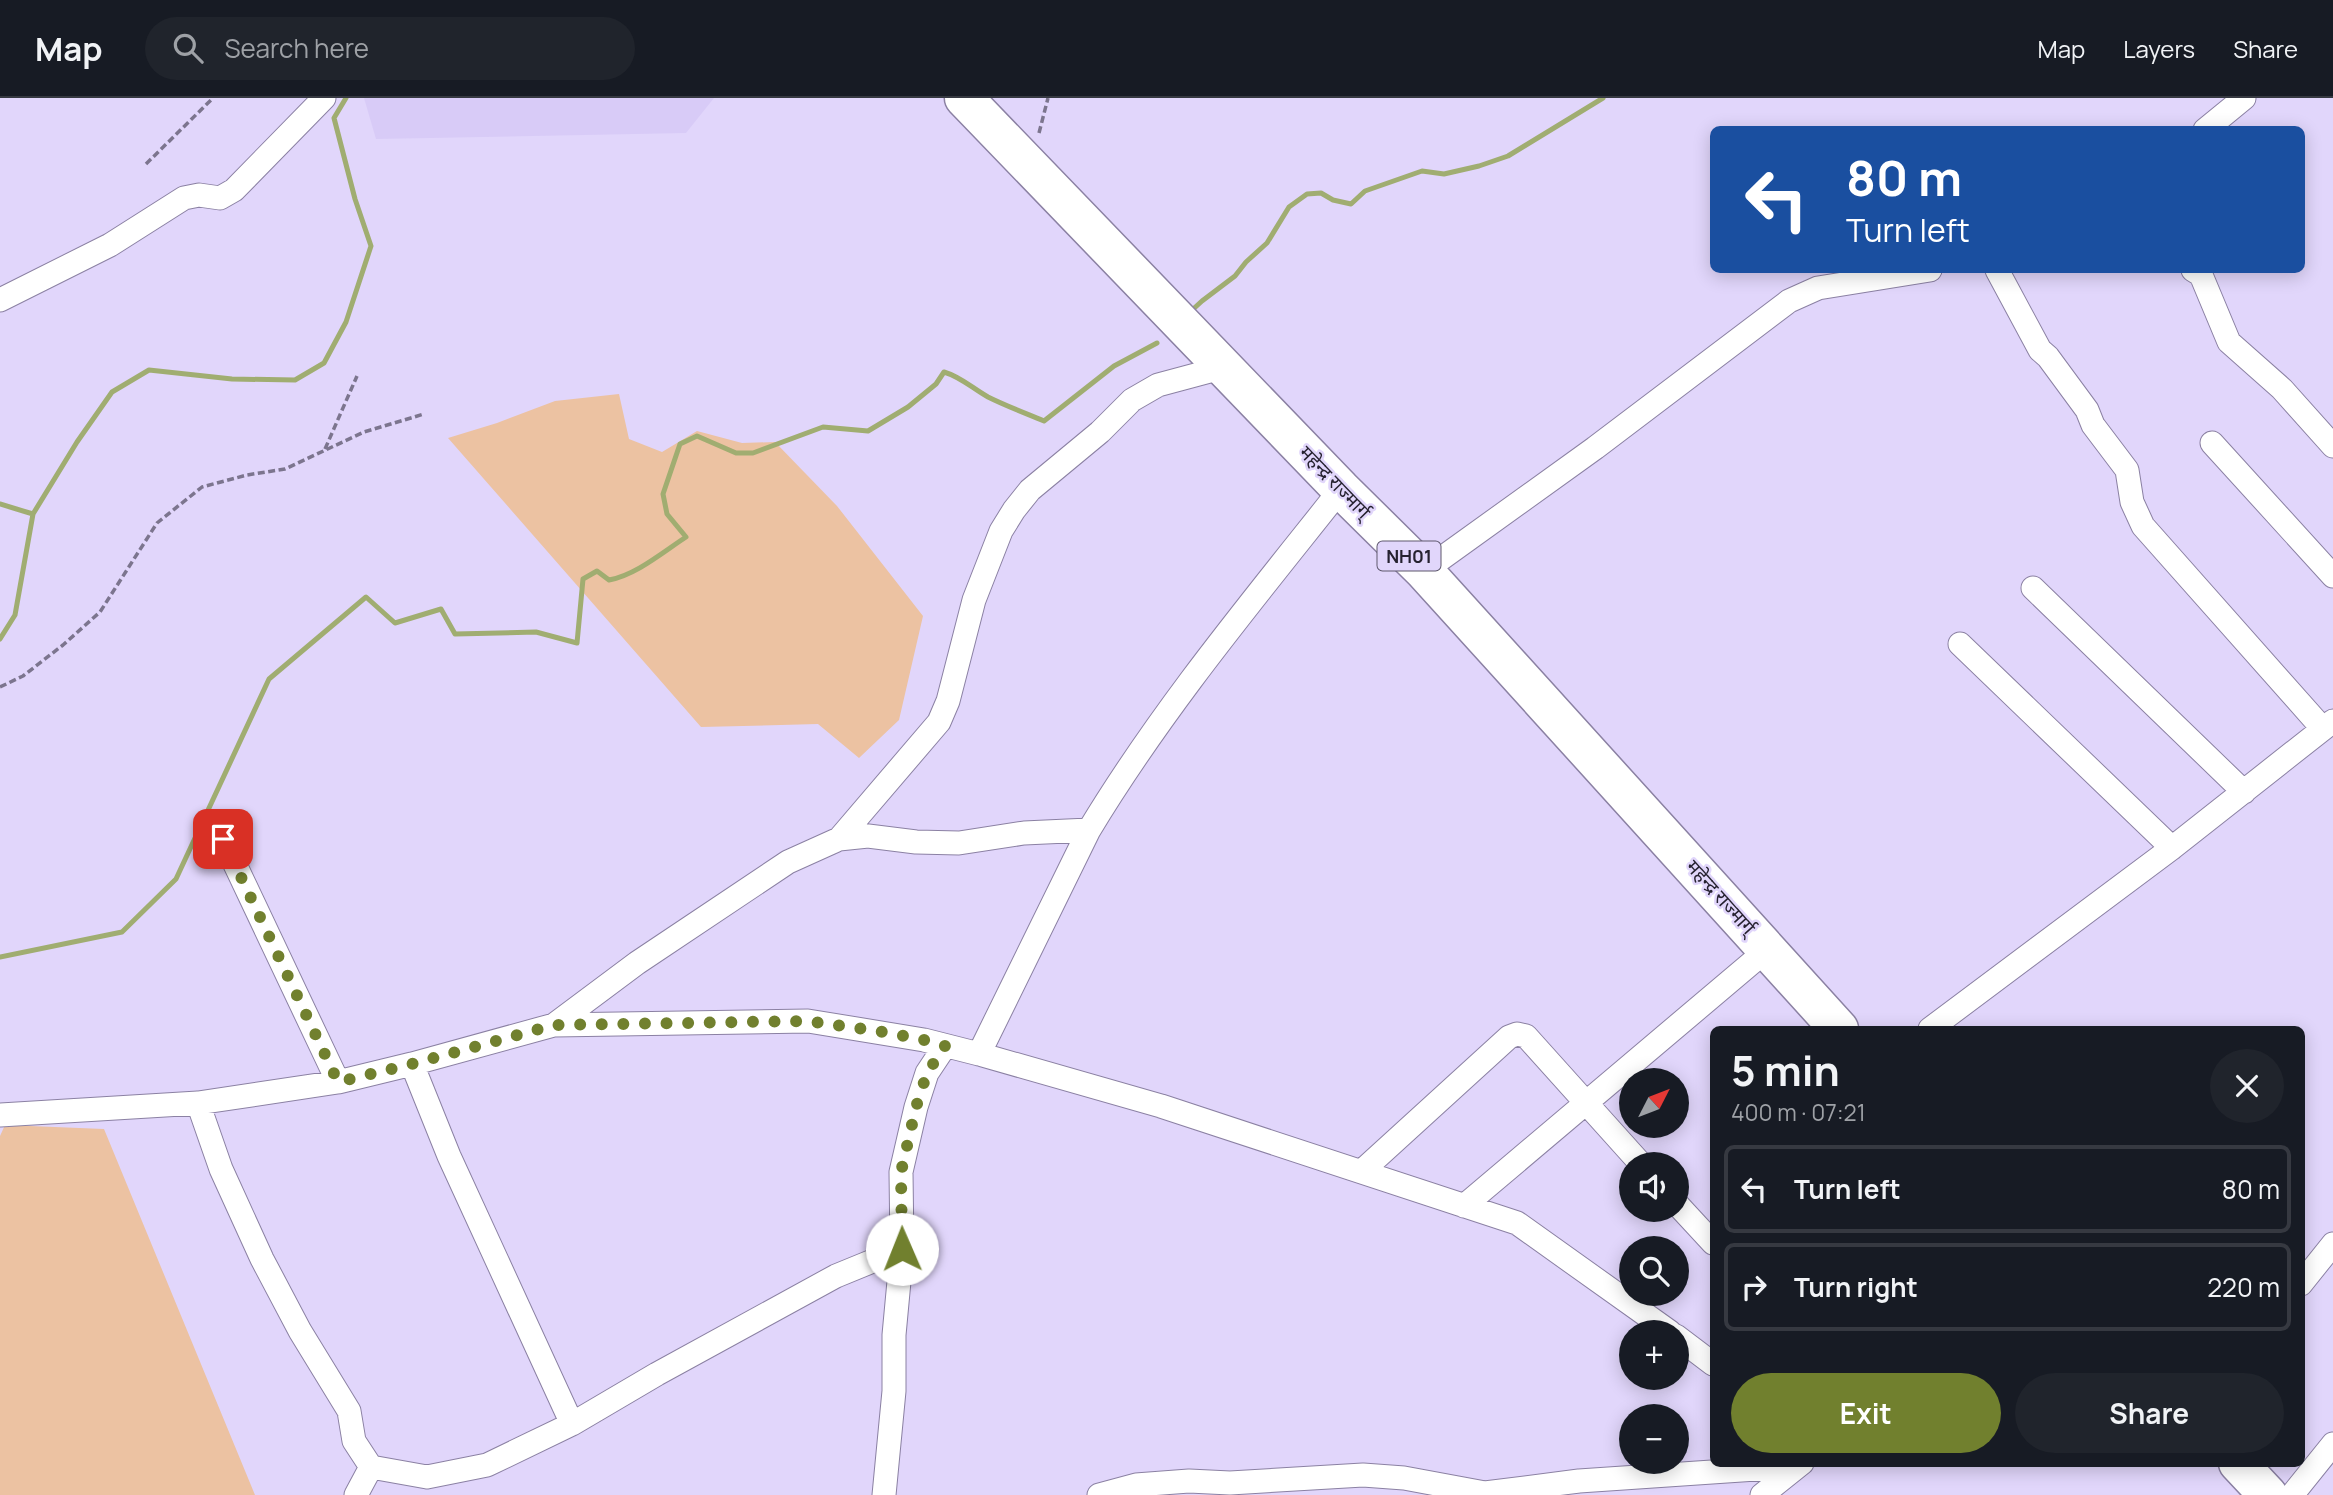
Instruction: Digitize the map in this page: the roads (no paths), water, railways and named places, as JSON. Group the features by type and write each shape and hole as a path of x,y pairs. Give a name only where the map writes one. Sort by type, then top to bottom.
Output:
{"highway":[{"name":"महेन्द्र राज्मार्ग्","path":"964,98 1341,489 1424,571 1836,1026"},
{"path":"2242,1467 2268,1495"}],"street":[{"path":"0,300 110,245 184,198 199,195 220,198 234,190 324,98"},
{"path":"2211,126 2244,98"},
{"path":"1424,571 1595,448 1789,301 1818,288 1911,273"},
{"path":"1934,1026 2172,848 2328,725 2143,526 2132,502 2127,470 2093,425 2087,410 2040,350 1999,273"},
{"path":"2198,273 2229,341 2282,389 2333,446"},
{"path":"839,839 939,722 948,701 974,600 1001,531 1030,490 1100,432 1132,400 1158,385 1225,367"},
{"path":"2212,443 2333,576"},
{"path":"979,1054 1089,830 1210,653 1341,489"},
{"path":"2033,588 2244,792"},
{"path":"1960,644 2172,848"},
{"path":"554,1025 636,963 788,862 839,839 868,836 916,842 959,842 1024,833 1089,830"},
{"path":"223,839 338,1082"},
{"path":"1464,1206 1768,949"},
{"path":"1,1118 198,1103 338,1082 554,1025 808,1021 884,1032 979,1054 1161,1106 1517,1223 1653,1320"},
{"path":"1362,1171 1509,1037 1517,1034 1526,1036 1630,1152"},
{"path":"884,1495 894,1391 894,1335 902,1249 901,1172 927,1073 945,1046"},
{"path":"412,1064 449,1156 572,1424"},
{"path":"198,1103 221,1169 262,1259 300,1331 349,1411 354,1441 371,1467 427,1476 487,1465 572,1424 836,1276 902,1249"},
{"path":"1689,1217 1710,1240"},
{"path":"2305,1279 2333,1244"},
{"path":"1689,1346 1710,1362"},
{"path":"2292,1495 2333,1444"},
{"path":"356,1495 371,1467"},
{"path":"1098,1495 1136,1485 1189,1480 1230,1483 1363,1475 1383,1486 1485,1493 1579,1481 1747,1467"},
{"path":"1762,1495 1770,1467"},
{"path":"1762,1495 1797,1467"}],"waterway":[{"path":"0,639 15,615 33,514 77,442 112,392 149,370 232,379 295,380 324,363 346,322 371,246 355,199 334,118 346,98"},
{"path":"1190,312 1235,276 1267,243 1289,207 1307,194 1321,193 1333,200 1351,204 1365,191 1422,171 1444,174 1479,166 1508,156 1603,98"},
{"path":"0,957 122,932 176,879 269,679 366,597 395,623 441,609 455,634 536,632 577,643 583,579 597,571 609,580 629,573 686,537 667,514 663,494 680,444 697,436 736,453 753,453 823,427 868,431 908,407 936,384 944,372 988,397 1044,421 1114,366 1157,343"},
{"path":"0,504 33,514"}]}
